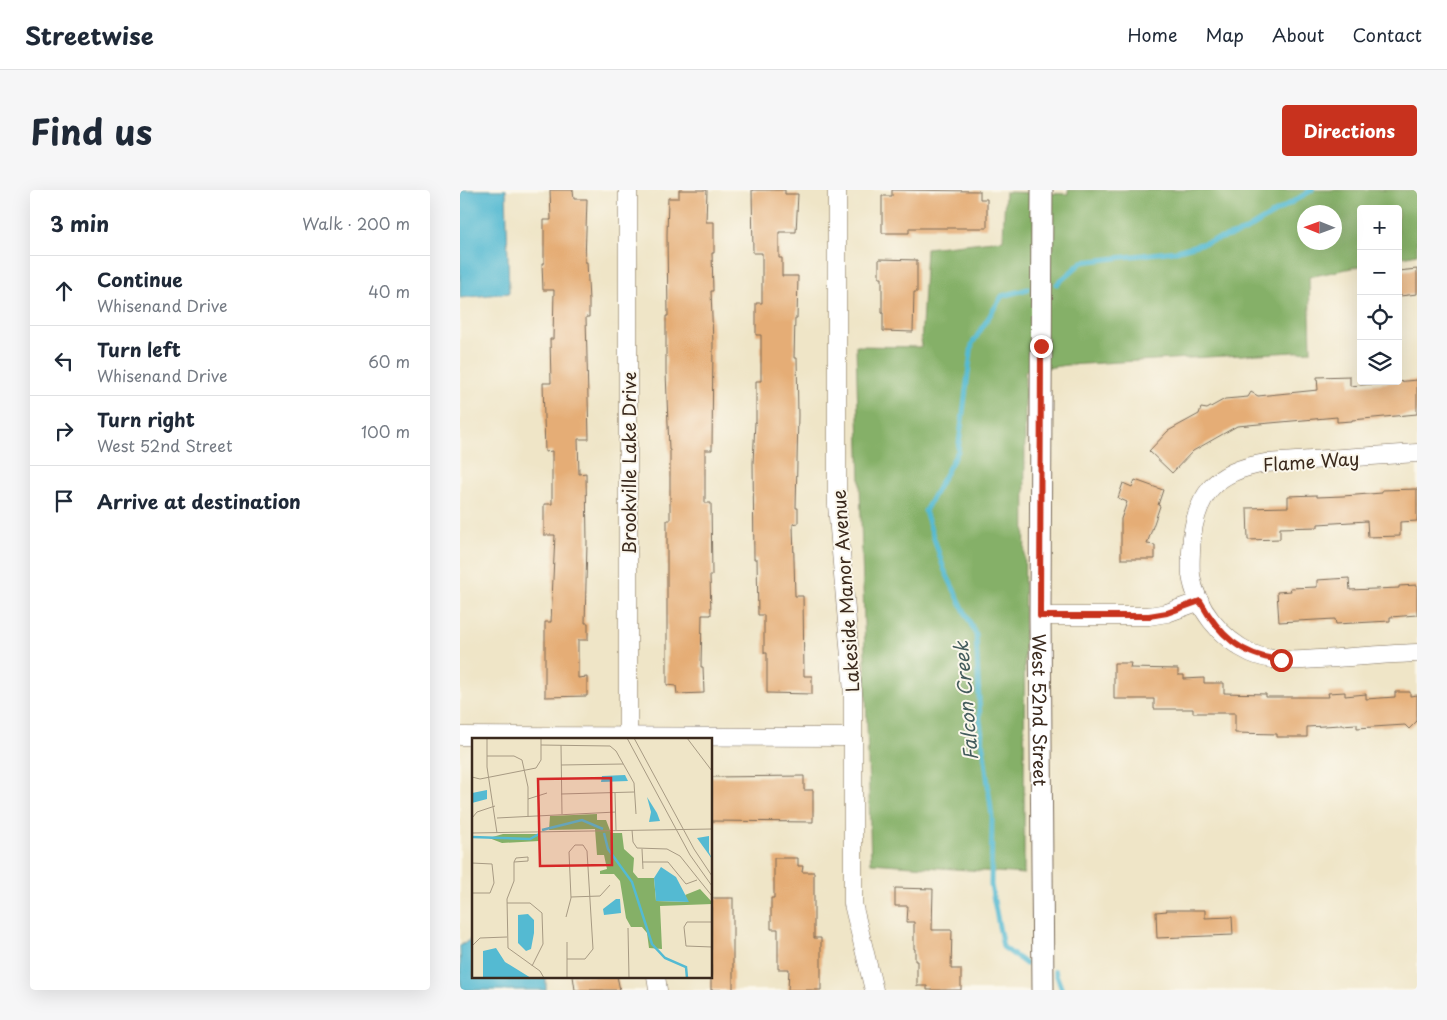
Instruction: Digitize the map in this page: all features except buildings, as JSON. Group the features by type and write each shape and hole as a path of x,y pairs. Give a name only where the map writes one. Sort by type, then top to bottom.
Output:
{"street":[{"name":"Brookville Lake Drive","path":"628,190 628,735"},
{"name":"Lakeside Manor Avenue","path":"837,190 837,505 853,692 854,904 874,990"},
{"name":"West 52nd Street","path":"1042,190 1040,616 1042,990"},
{"name":"Flame Way","path":"1417,454 1266,463 1248,467 1217,482 1201,504 1193,531 1191,561 1192,577 1200,601 1209,618 1223,635 1246,650 1265,657 1293,660 1417,653"},
{"path":"1040,616 1149,616 1167,613 1200,601"},
{"path":"460,736 853,736"}],"green space":[{"path":"1068,190 1417,190 1417,254 1402,257 1402,205 1357,205 1357,267 1309,277 1311,351 1067,365 1025,371 1024,874 871,863 856,346 921,347 926,248 1003,240 1005,192 1068,194"}],"water":[{"path":"460,190 506,190 509,293 460,298"},
{"path":"472,938 472,978 546,978 546,990 461,990 460,946"}],"waterway":[{"name":"Falcon Creek","path":"1057,284 1082,262 1176,251 1243,232 1312,190"},
{"name":"Falcon Creek","path":"1026,964 1003,947 991,885 992,817 980,720 976,635 944,569 925,511 958,451 972,344 1002,296 1028,289"},
{"name":"Falcon Creek","path":"1055,971 1062,990"}],"route":[{"path":"1041,346 1040,616 1149,616 1167,613 1200,601 1213,623 1241,648 1270,659 1281,660"}]}
